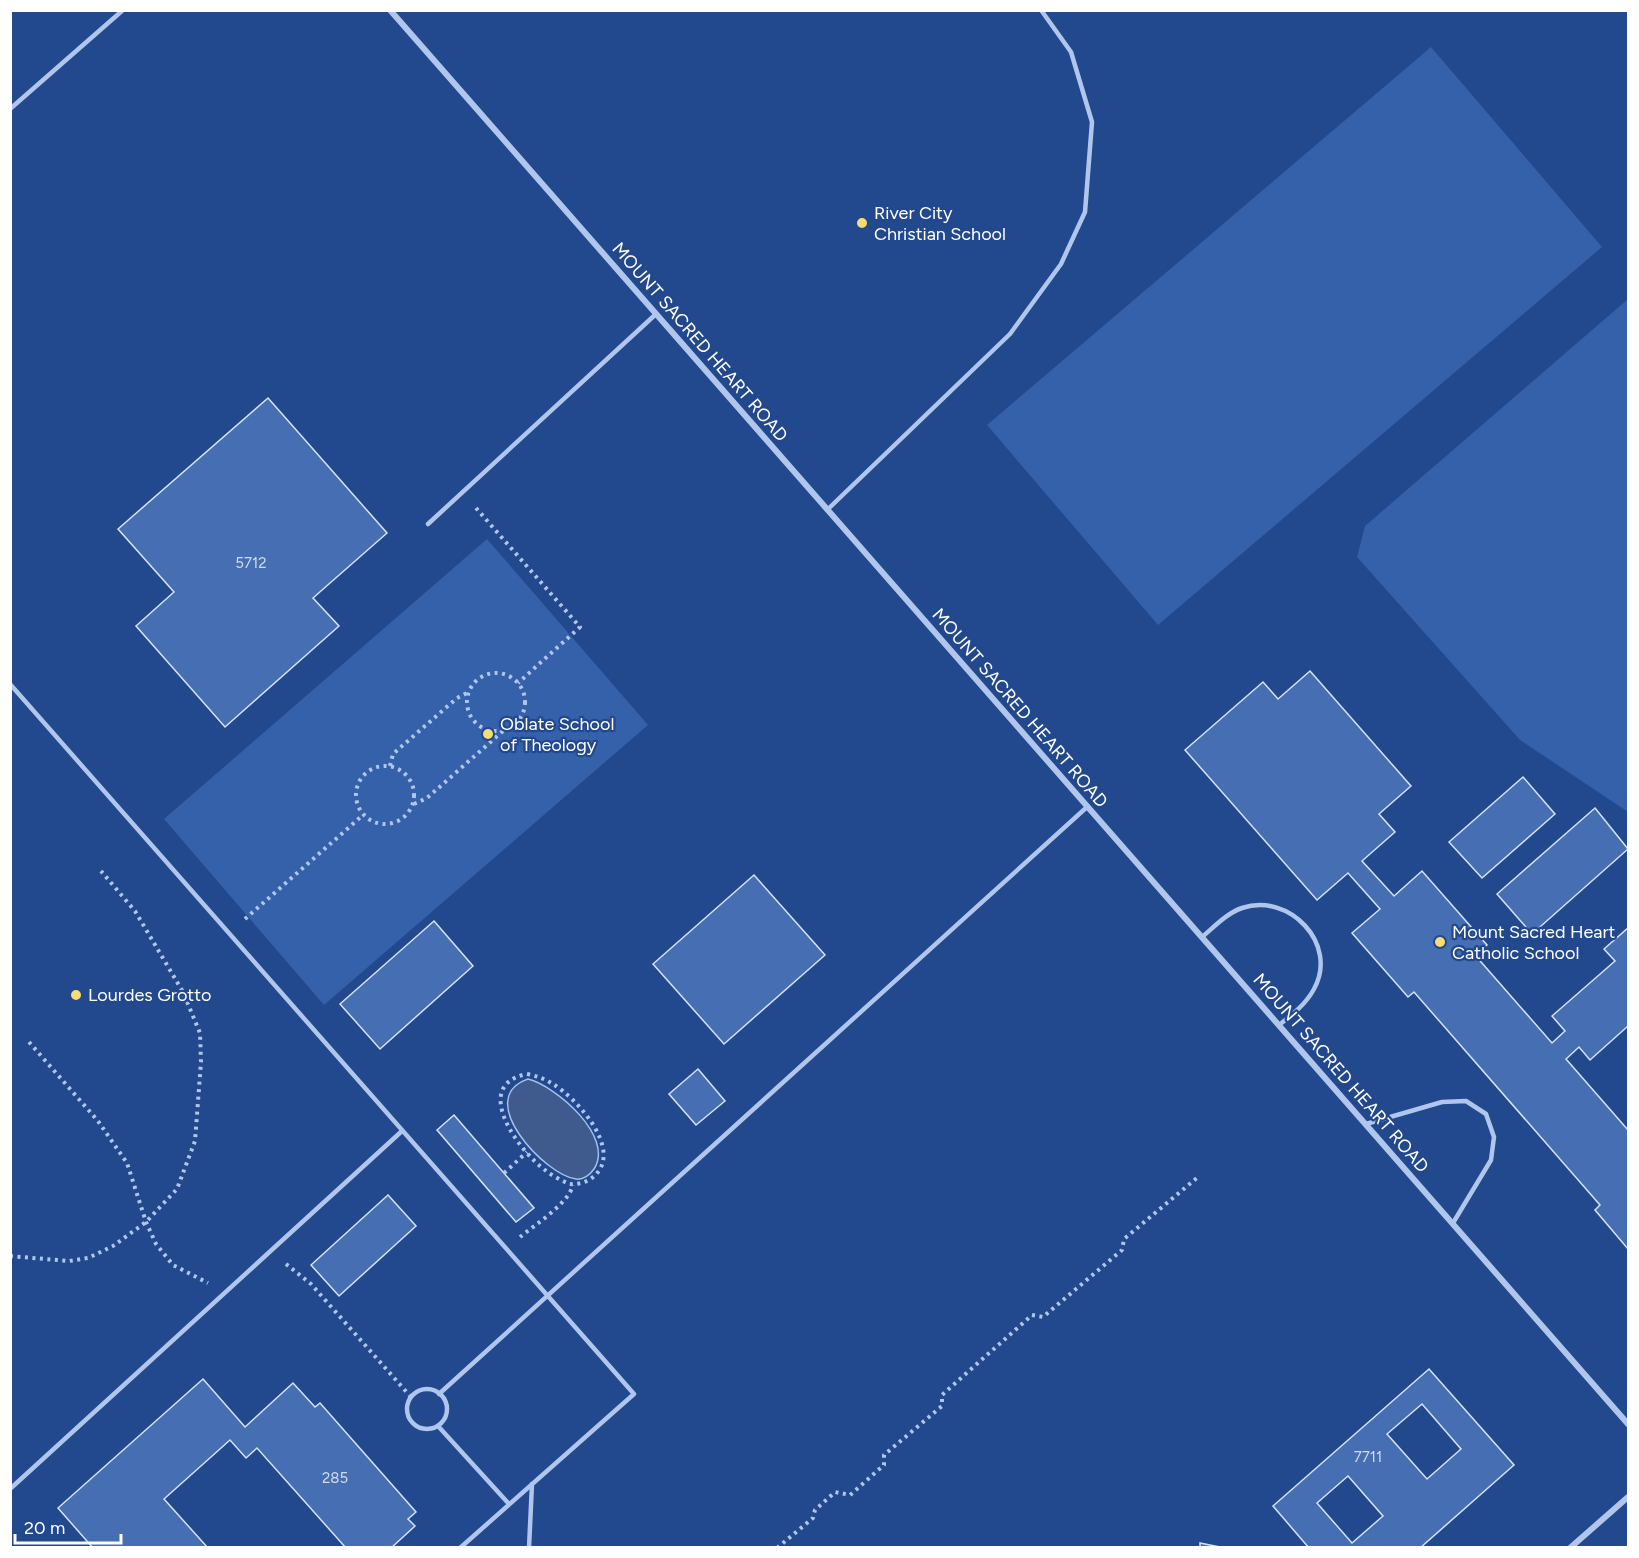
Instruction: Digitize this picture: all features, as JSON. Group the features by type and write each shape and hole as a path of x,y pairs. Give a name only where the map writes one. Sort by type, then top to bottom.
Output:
{"street":[{"name":"MOUNT SACRED HEART ROAD","path":"390,10 1629,1424"},
{"path":"1570,1548 1627,1501"}],"lane":[{"path":"10,109 123,10"},
{"path":"827,510 1010,334 1061,264 1085,212 1092,122 1071,52 1041,10"},
{"path":"428,524 656,314"},
{"path":"10,684 634,1394 460,1548"},
{"path":"440,1394 1087,807"},
{"path":"1202,938 1222,919 1242,908 1265,904 1287,910 1305,923 1317,943 1321,966 1315,988 1301,1006 1279,1025"},
{"path":"1366,1124 1442,1102 1466,1101 1486,1114 1494,1137 1491,1160 1452,1223"},
{"path":"10,1489 402,1131"},
{"path":"424,1389 440,1394 444,1399 446,1414 438,1426 423,1429 415,1426 409,1420 406,1412 411,1397 424,1389"},
{"path":"438,1426 509,1504"},
{"path":"529,1548 532,1484"}],"path":[{"path":"462,492 580,627 518,683"},
{"path":"495,673 508,675 518,683 524,693 525,705 521,717 512,727 493,731 484,729 470,716 467,705 468,693 474,682 483,675 495,673"},
{"path":"390,766 393,754 457,698 468,693"},
{"path":"413,804 427,798 503,730"},
{"path":"378,766 390,766 402,770 410,779 415,791 413,804 407,815 399,821 390,824 371,821 363,815 357,804 356,793 359,782 366,772 378,766"},
{"path":"229,933 363,815"},
{"path":"10,1256 69,1261 88,1258 113,1246 146,1222 177,1189 195,1141 201,1062 200,1033 183,992 135,910 101,871"},
{"path":"29,1042 98,1121 127,1163 146,1222 156,1244 173,1265 210,1284"},
{"path":"527,1074 538,1076 555,1084 582,1110 599,1135 604,1159 601,1168 589,1180 573,1185 543,1169 505,1122 500,1100 508,1082 516,1076 527,1074"},
{"path":"504,1173 527,1152"},
{"path":"777,1548 813,1518 815,1510 835,1492 850,1495 884,1465 884,1455 942,1406 942,1395 1032,1316 1043,1317 1122,1250 1124,1239 1198,1177"},
{"path":"506,1249 555,1209 571,1193 573,1185"},
{"path":"249,1271 283,1262 311,1284 411,1397"}],"shaded area":[{"path":"1431,47 1602,247 1158,625 987,425"},
{"path":"1628,299 1628,812 1520,740 1357,557 1365,526"},
{"path":"487,539 648,725 324,1005 164,819"},
{"path":"528,1079 567,1102 590,1128 596,1142 598,1156 594,1169 586,1177 576,1179 563,1175 548,1165 520,1135 511,1118 508,1102 513,1089"}],"building":[{"path":"268,398 387,533 313,598 339,626 225,727 136,626 174,592 118,529"},
{"path":"1310,671 1411,786 1379,814 1395,832 1362,861 1394,896 1422,871 1487,945 1475,955 1552,1043 1565,1031 1552,1016 1615,961 1604,949 1628,928 1628,1026 1590,1060 1579,1047 1566,1059 1628,1130 1628,1249 1595,1210 1600,1205 1414,992 1408,997 1352,933 1380,909 1348,873 1317,900 1185,750 1263,682 1278,699"},
{"path":"1523,777 1555,814 1482,878 1449,842"},
{"path":"1595,808 1628,849 1532,934 1497,894"},
{"path":"754,875 825,955 724,1044 653,964"},
{"path":"434,921 473,966 380,1049 340,1004"},
{"path":"698,1069 725,1101 696,1125 669,1094"},
{"path":"454,1115 534,1208 516,1222 437,1130"},
{"path":"388,1195 416,1226 339,1296 311,1265"},
{"path":"1429,1369 1514,1465 1420,1548 1309,1548 1273,1506","holes":["1422,1404 1461,1449 1427,1479 1387,1434","1348,1476 1383,1516 1352,1543 1317,1503"]},
{"path":"203,1379 245,1427 293,1383 315,1407 320,1403 416,1512 408,1519 415,1526 391,1548 346,1548 257,1448 246,1458 230,1440 164,1499 208,1548 93,1548 58,1508"},
{"path":"1200,1543 1225,1548 1200,1548"}],"place":[{"name":"River City Christian School","path":"862,223"},
{"name":"Oblate School of Theology","path":"488,734"},
{"name":"Mount Sacred Heart Catholic School","path":"1440,942"},
{"name":"Lourdes Grotto","path":"76,995"}]}
